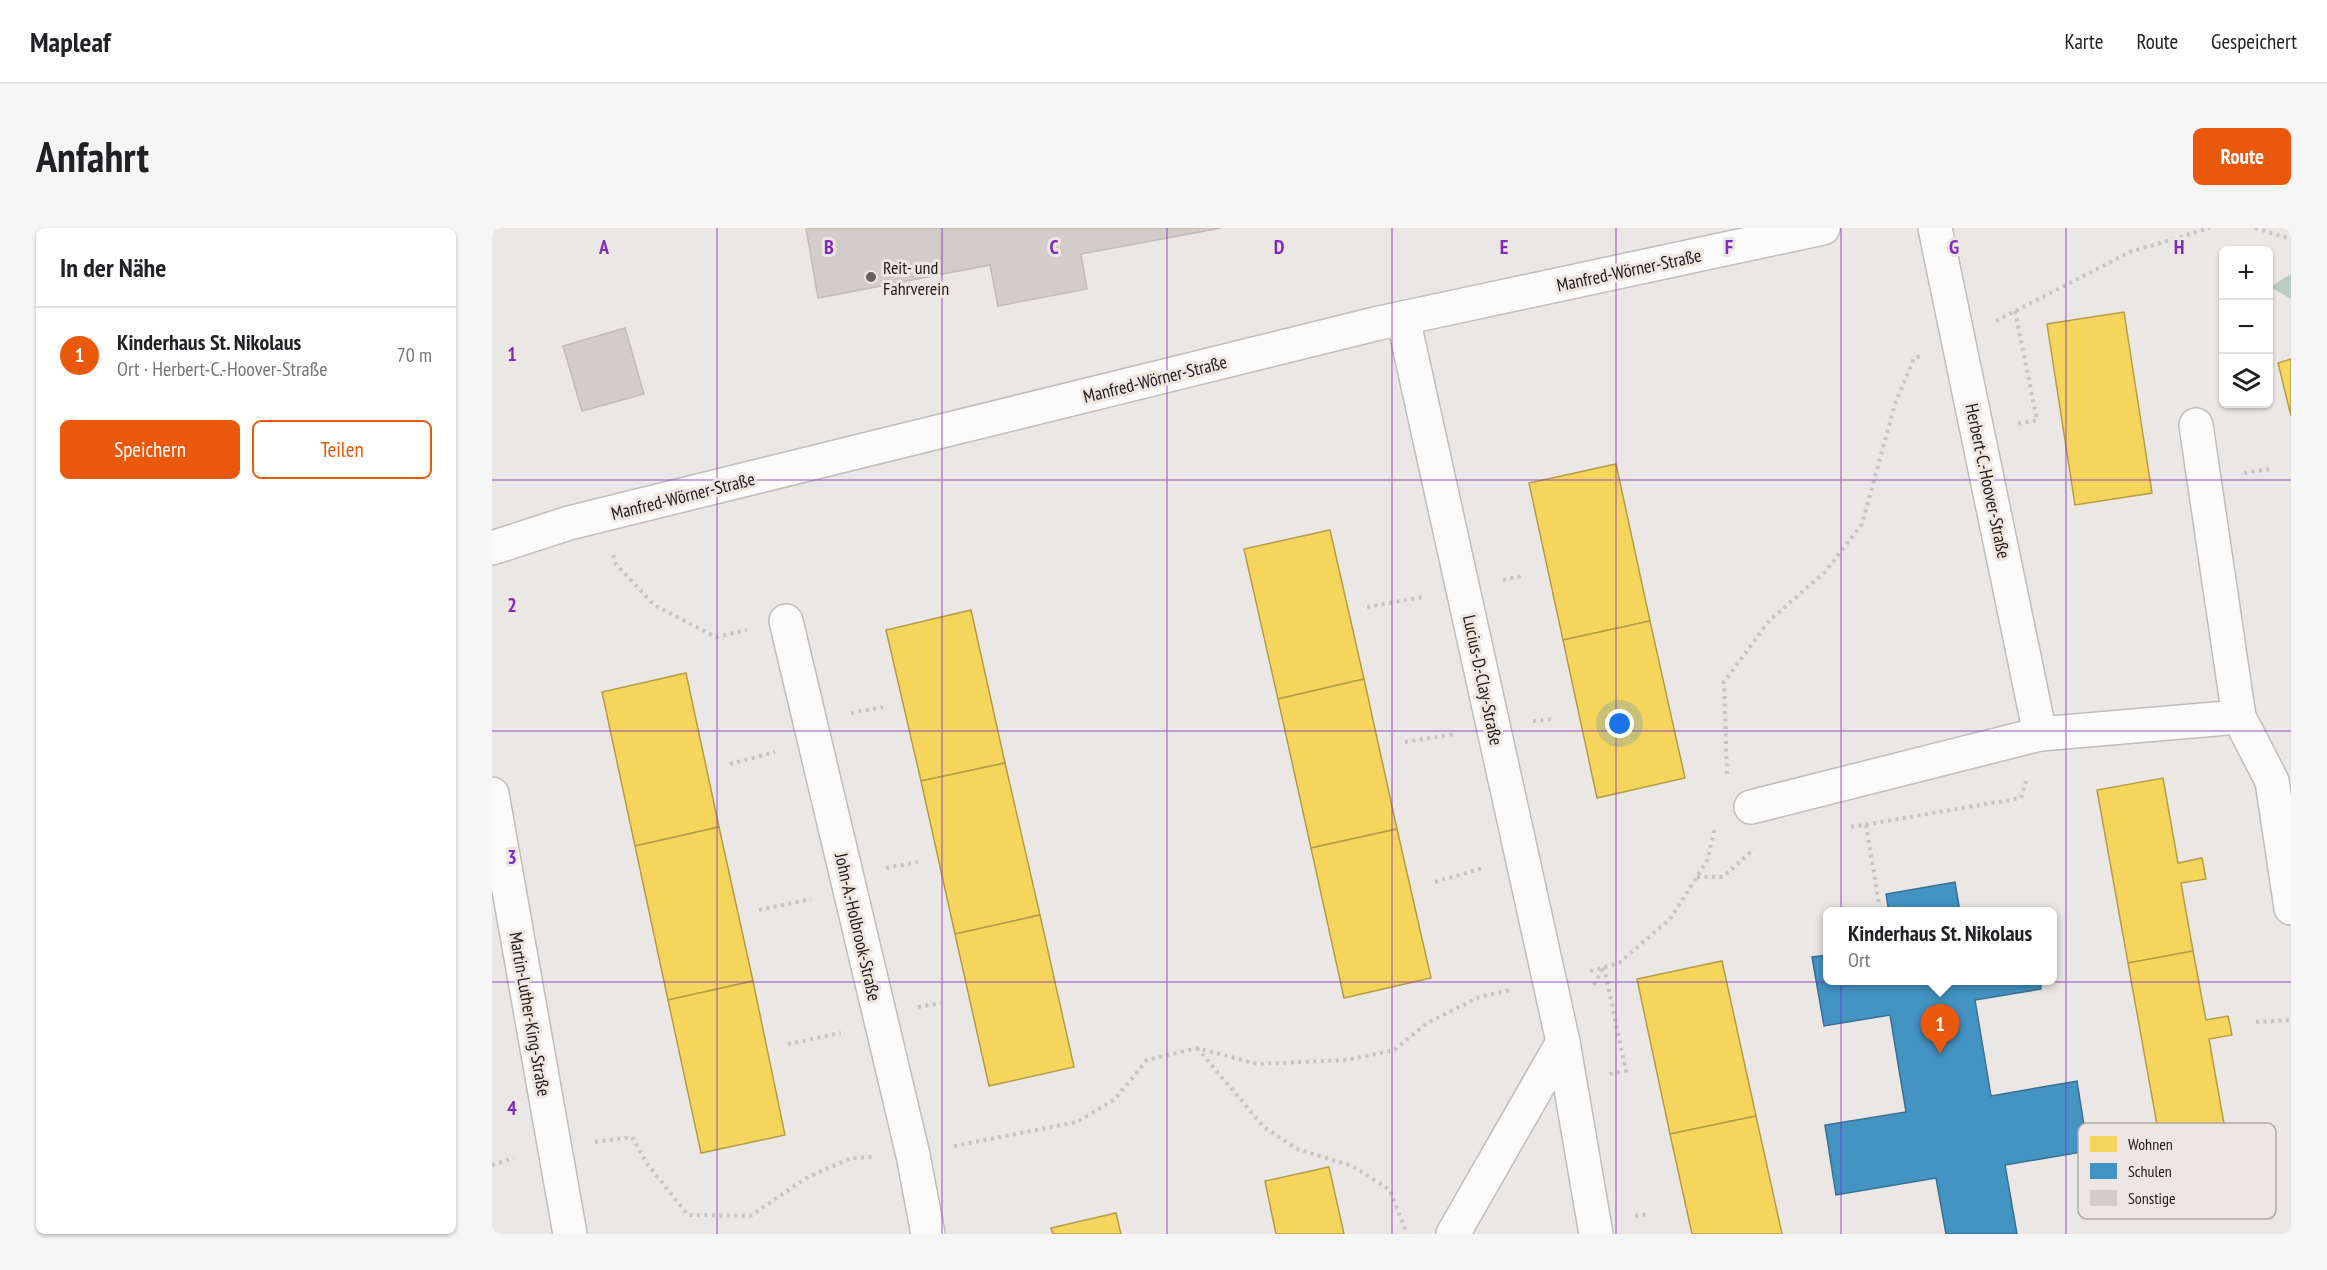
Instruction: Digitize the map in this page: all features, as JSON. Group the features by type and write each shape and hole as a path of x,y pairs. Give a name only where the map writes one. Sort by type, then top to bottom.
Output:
{"street":[{"name":"Manfred-Wörner-Straße","path":"492,548 598,517 1402,318 1823,228"},
{"name":"Herbert-C.-Hoover-Straße","path":"1935,228 2040,734"},
{"name":"Lucius-D.-Clay-Straße","path":"1402,318 1563,1042 1596,1234"},
{"path":"2196,425 2239,717 2272,781 2291,908"},
{"name":"John-A.-Holbrook-Straße","path":"786,621 913,1155 928,1234"},
{"path":"1751,807 2040,734 2239,717"},
{"name":"Martin-Luther-King-Straße","path":"492,794 570,1234"},
{"path":"1453,1234 1563,1042"}],"path":[{"path":"1726,780 1728,770 1724,682 1769,621 1826,571 1862,524 1895,404 1914,358 1959,342 2130,252 2210,228"},
{"path":"2255,228 2291,239"},
{"path":"2015,311 2037,420"},
{"path":"598,517 616,564 654,605 716,638 786,621"},
{"path":"1367,607 1463,589"},
{"path":"1405,742 1493,728"},
{"path":"1843,829 2021,798 2040,734"},
{"path":"1858,780 1879,904"},
{"path":"492,1165 554,1147 632,1137 648,1165 688,1215 750,1216 808,1177 851,1158 913,1155 1077,1122 1115,1099 1148,1060 1197,1048 1257,1064 1347,1060 1394,1050 1427,1023 1479,997 1550,982 1620,963 1670,919 1707,861 1717,819"},
{"path":"1697,877 1723,877 1762,842"},
{"path":"1435,882 1522,857"},
{"path":"759,910 849,890"},
{"path":"1604,967 1626,1071"},
{"path":"2256,1022 2291,1020"},
{"path":"789,1044 882,1025"},
{"path":"1197,1048 1264,1127 1297,1149 1352,1166 1390,1190 1407,1234"}],"shaded area":[{"path":"2291,274 2291,299 2273,289 2273,285"}],"building: Wohnen":[{"path":"2124,312 2152,493 2075,505 2047,324"},
{"path":"2291,359 2291,416 2278,363"},
{"path":"1616,464 1650,621 1563,640 1529,483"},
{"path":"1330,530 1364,679 1278,699 1244,549"},
{"path":"971,610 1005,763 921,781 886,630"},
{"path":"1650,621 1685,778 1597,798 1563,640"},
{"path":"686,673 719,827 635,846 602,692"},
{"path":"1364,679 1397,829 1311,848 1278,699"},
{"path":"1005,763 1040,915 955,934 921,781"},
{"path":"2163,778 2178,863 2202,858 2206,879 2181,883 2193,951 2128,963 2097,790"},
{"path":"719,827 753,981 668,1000 635,846"},
{"path":"1397,829 1431,978 1344,998 1311,848"},
{"path":"1040,915 1074,1067 989,1086 955,934"},
{"path":"2193,951 2206,1020 2228,1016 2232,1035 2209,1039 2224,1123 2157,1123 2128,963"},
{"path":"1722,961 1756,1116 1670,1134 1637,979"},
{"path":"753,981 785,1135 701,1153 668,1000"},
{"path":"1756,1116 1782,1234 1692,1234 1670,1134"},
{"path":"1329,1167 1344,1234 1276,1234 1265,1181"},
{"path":"1116,1213 1121,1234 1053,1234 1051,1228"}],"building: Schulen":[{"path":"1955,882 1959,907 1888,907 1886,894"},
{"path":"1823,956 1823,985 2041,985 2041,989 1975,1000 1991,1096 2077,1081 2084,1123 2078,1123 2078,1153 2005,1165 2017,1234 1946,1234 1936,1178 1836,1195 1825,1125 1906,1112 1890,1015 1824,1026 1812,957"}],"building: Sonstige":[{"name":"Reit- und Fahrverein","path":"806,228 1221,228 1081,254 1087,289 998,306 990,265 818,298"},
{"path":"625,328 644,394 582,411 563,346"}],"place":[{"name":"Reit- und Fahrverein","path":"871,277"},
{"name":"Kinderhaus St. Nikolaus","path":"1940,1054"}]}
